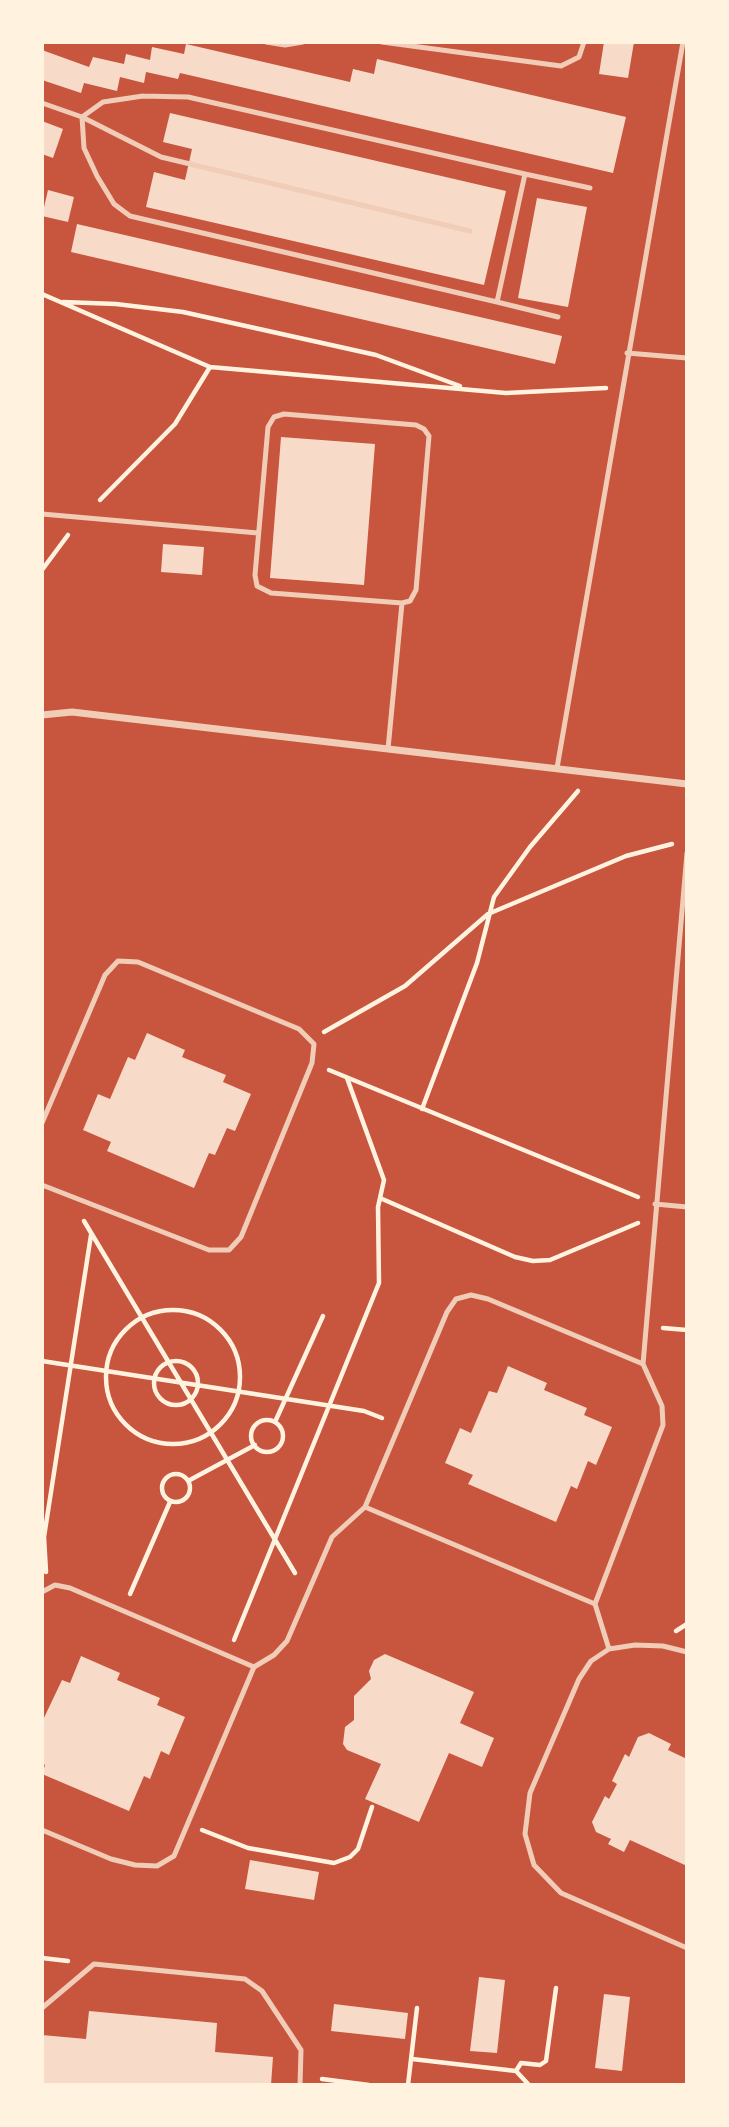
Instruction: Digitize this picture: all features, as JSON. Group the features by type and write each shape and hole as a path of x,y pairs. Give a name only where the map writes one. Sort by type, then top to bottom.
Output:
{"street":[{"path":"42,715 72,712 687,784"}],"lane":[{"path":"266,42 285,45 303,42"},
{"path":"382,42 561,66 579,57 584,42"},
{"path":"557,768 627,353 684,42"},
{"path":"82,117 94,106 113,99 161,95 188,97 590,188"},
{"path":"42,103 82,117 161,157 470,230"},
{"path":"82,117 85,148 97,176 114,204 130,216 558,317"},
{"path":"497,302 525,174"},
{"path":"627,353 687,358"},
{"path":"284,414 421,426 427,432 429,440 416,590 410,601 402,603 261,589 255,581 268,427 274,417 284,414"},
{"path":"42,514 258,533"},
{"path":"388,749 402,603"},
{"path":"609,1649 595,1604 663,1425 662,1406 643,1364 687,853"},
{"path":"42,1123 105,975 118,961 138,962 299,1029 311,1038 315,1051 234,1247 223,1252 209,1250 42,1185"},
{"path":"655,1204 687,1207"},
{"path":"42,1830 111,1859 157,1866 174,1856 254,1667 274,1656 287,1642 332,1538 365,1507 446,1312 463,1296 488,1299 643,1364"},
{"path":"365,1507 595,1604"},
{"path":"42,1592 49,1587 70,1588 254,1667"},
{"path":"687,1652 649,1644 609,1649 591,1661 579,1679 530,1793 525,1820 527,1846 542,1876 561,1893 687,1948"},
{"path":"42,2008 94,1964 245,1979 262,1991 301,2050 300,2085"}],"path":[{"path":"42,294 210,367 521,393 621,388"},
{"path":"58,302 116,304 183,312 376,355 467,389"},
{"path":"42,570 83,517 175,424 210,367"},
{"path":"422,1109 477,962 494,897 523,857 594,772"},
{"path":"311,1038 363,1013 405,986 488,914 616,860 677,843"},
{"path":"228,1656 379,1283 379,1198 384,1180 347,1078 655,1204"},
{"path":"69,1196 308,1594"},
{"path":"379,1198 515,1257 533,1261 550,1260 654,1216"},
{"path":"49,1587 44,1537 92,1234"},
{"path":"164,1310 177,1310 190,1312 214,1323 231,1342 237,1354 239,1391 227,1417 210,1432 182,1443 143,1437 115,1410 106,1385 106,1371 108,1358 120,1335 142,1317 164,1310"},
{"path":"275,1422 323,1315"},
{"path":"42,1361 364,1411 399,1426"},
{"path":"179,1361 192,1367 199,1385 191,1400 179,1405 164,1402 155,1390 159,1368 168,1362 179,1361"},
{"path":"267,1420 275,1422 283,1432 279,1446 266,1452 255,1445 252,1433 257,1424 267,1420"},
{"path":"188,1481 255,1445"},
{"path":"176,1474 188,1481 190,1490 186,1499 170,1502 162,1494 164,1480 176,1474"},
{"path":"123,1611 170,1502"},
{"path":"189,1824 248,1848 334,1863 350,1857 358,1849 372,1807"},
{"path":"516,2071 521,2063 540,2064 546,2061 556,1988"},
{"path":"408,2085 417,2008"},
{"path":"411,2059 516,2071 529,2085"},
{"path":"322,2079 369,2085"}],"building":[{"path":"604,42 634,42 628,78 599,74"},
{"path":"186,44 350,82 353,69 374,74 377,59 626,117 613,173 180,73 178,79 146,72 144,83 120,77 117,91 84,83 81,93 42,80 42,50 89,67 93,57 124,64 126,54 150,60 152,47 184,54"},
{"path":"170,113 506,191 484,285 146,207 154,172 185,180 192,149 163,142"},
{"path":"42,121 63,129 53,158 42,154"},
{"path":"48,190 74,197 68,222 42,216"},
{"path":"537,198 587,207 568,307 518,298"},
{"path":"77,224 562,336 555,364 71,252"},
{"path":"281,437 375,444 364,585 270,578"},
{"path":"163,544 204,547 202,575 161,572"},
{"path":"147,1033 185,1050 182,1057 226,1075 223,1082 251,1094 235,1131 227,1128 215,1155 209,1153 194,1188 107,1151 111,1142 83,1130 98,1094 110,1099 128,1057 135,1060"},
{"path":"508,1366 547,1383 544,1390 587,1408 584,1415 612,1427 596,1465 588,1461 577,1489 571,1486 556,1522 468,1484 473,1475 445,1463 460,1428 471,1433 489,1391 497,1393"},
{"path":"385,1654 474,1692 460,1723 494,1738 482,1767 449,1753 419,1822 365,1799 381,1764 347,1750 343,1744 345,1727 354,1720 354,1696 371,1679 369,1671 374,1660"},
{"path":"81,1656 120,1673 117,1680 160,1698 157,1705 185,1717 169,1755 161,1751 150,1779 144,1776 129,1811 42,1774 45,1765 42,1763 42,1722 62,1680 70,1683"},
{"path":"649,1733 671,1744 668,1750 687,1759 687,1866 630,1840 624,1852 608,1844 611,1839 596,1832 592,1822 605,1796 609,1799 617,1784 612,1781 625,1754 629,1757 638,1737"},
{"path":"250,1860 319,1872 314,1900 245,1889"},
{"path":"479,1977 505,1980 497,2053 470,2051"},
{"path":"604,1994 630,1997 622,2071 595,2068"},
{"path":"334,2004 408,2013 405,2039 331,2031"},
{"path":"89,2011 217,2023 215,2052 273,2057 271,2085 42,2085 42,2035 86,2039"}]}
